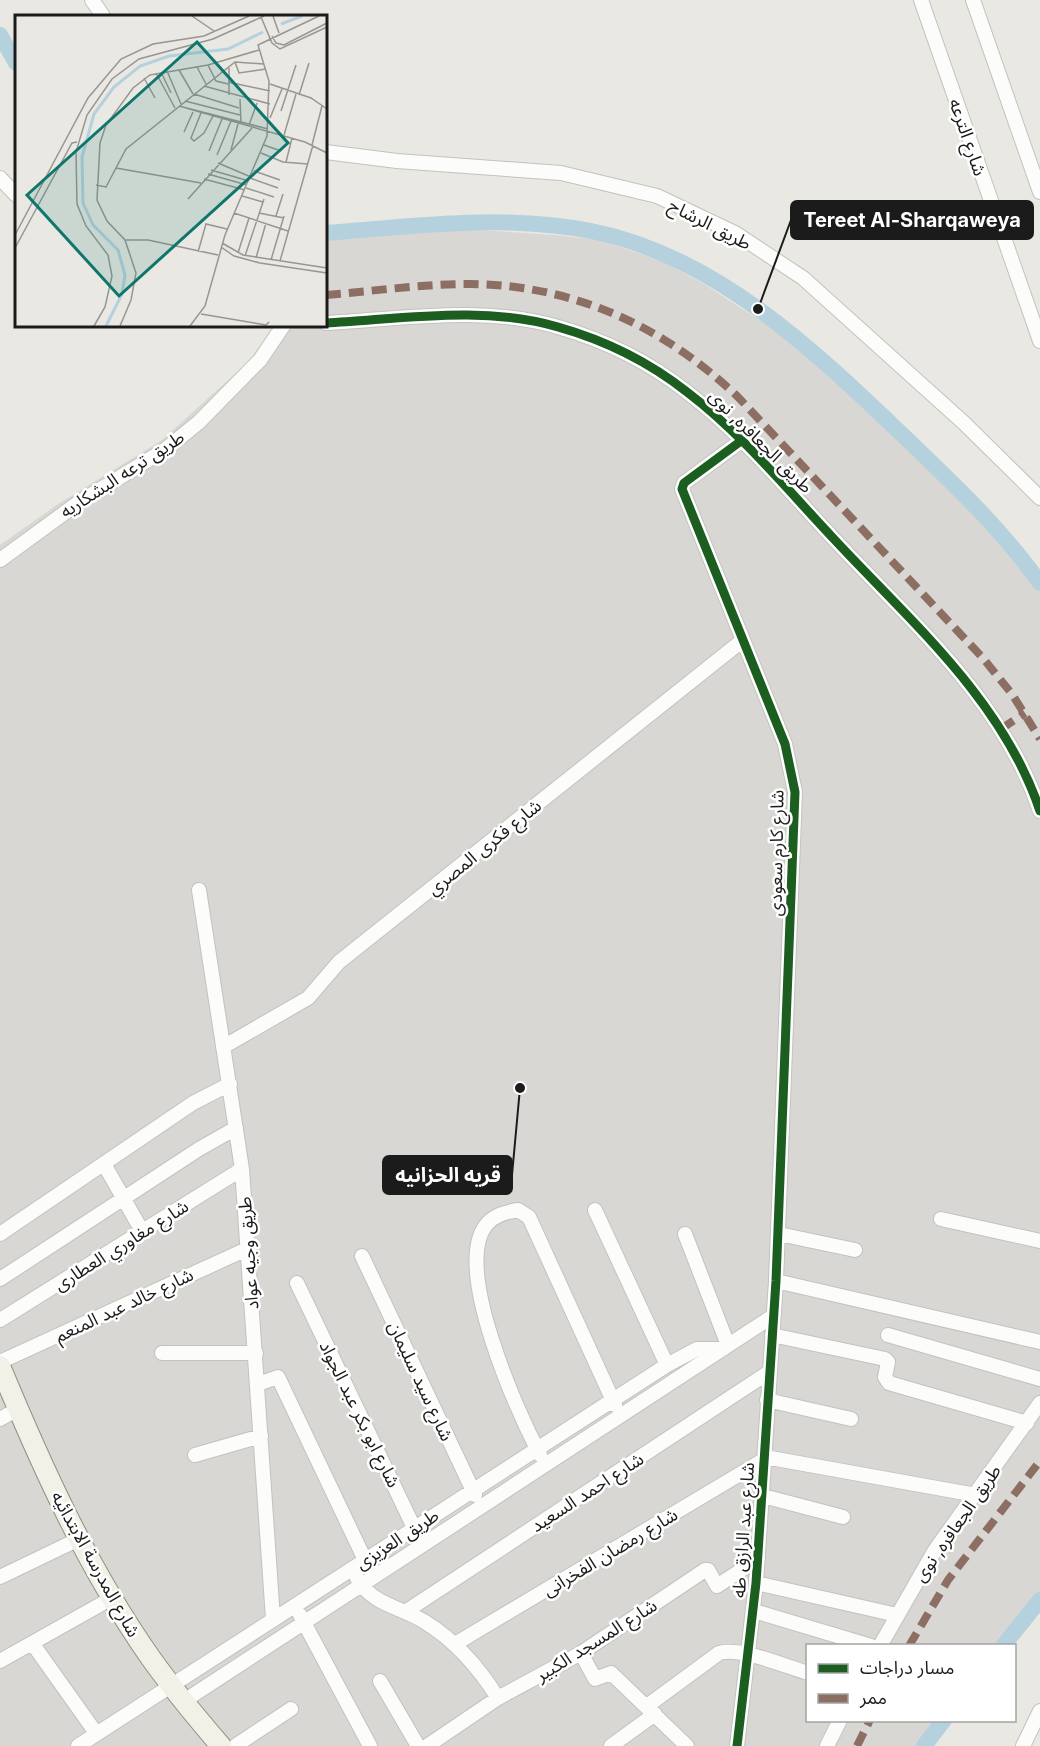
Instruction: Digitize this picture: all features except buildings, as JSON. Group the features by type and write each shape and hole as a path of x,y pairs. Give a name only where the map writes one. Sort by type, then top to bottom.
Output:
{"street":[{"path":"92,0 102,15"},
{"name":"شارع الترعه","path":"921,0 1040,341"},
{"path":"973,0 1040,192"},
{"name":"طريق الرشاح","path":"327,152 398,161 561,173 657,196 735,233 803,278 964,423 1040,498"},
{"path":"0,178 15,194"},
{"name":"طريق الجعافره, نوى","path":"327,323 484,314 557,326 625,353 657,371 687,392 741,441 975,692 1014,752 1040,811"},
{"name":"طريق ترعه البشكاريه","path":"0,560 78,503 166,449 199,422 260,360 283,327"},
{"name":"شارع كارم سعودى","path":"741,441 684,483 682,489 786,744 795,792 779,1234 773,1316"},
{"name":"شارع فكرى المصري","path":"223,1047 308,998 339,962 743,640"},
{"name":"طريق وجيه عواد","path":"199,890 242,1169 273,1619"},
{"path":"0,1234 193,1103 230,1084"},
{"path":"0,1279 199,1149 236,1128"},
{"path":"104,1164 142,1231"},
{"name":"شارع مغاوري العطارى","path":"0,1320 242,1169"},
{"path":"545,1464 502,1369 485,1320 478,1273 478,1249 480,1235 490,1220 518,1210 529,1217 620,1414"},
{"path":"595,1210 667,1365"},
{"path":"941,1219 1040,1241"},
{"path":"686,1234 726,1347"},
{"path":"779,1234 855,1250"},
{"name":"شارع خالد عبد المنعم","path":"0,1364 249,1248"},
{"name":"شارع سيد سليمان","path":"362,1256 480,1506"},
{"path":"776,1281 1040,1342"},
{"name":"شارع ابو بكر عبد الجواد","path":"297,1283 422,1544"},
{"name":"طريق العزيزى","path":"78,1746 96,1733 178,1694 304,1622 773,1316"},
{"name":"شارع عبد الرازق طه","path":"737,1746 754,1611 773,1316"},
{"path":"772,1335 885,1359 888,1365 885,1377 889,1383 1027,1423"},
{"path":"888,1335 1040,1379"},
{"name":"طريق العزيزى","path":"178,1694 273,1619 612,1399 697,1349 726,1347"},
{"path":"162,1353 256,1353"},
{"name":"شارع المدرسة الابتدائيه","path":"0,1364 37,1456 112,1598 178,1694 221,1746"},
{"name":"شارع احمد السعيد","path":"405,1612 769,1372"},
{"path":"258,1384 278,1377 365,1560"},
{"path":"767,1400 851,1419"},
{"name":"طريق الجعافره, نوى","path":"881,1644 935,1550 1040,1404"},
{"path":"0,1419 18,1409"},
{"path":"195,1455 261,1437"},
{"path":"765,1458 976,1496"},
{"name":"شارع رمضان الفخرانى","path":"455,1644 765,1458"},
{"path":"763,1496 843,1517"},
{"path":"0,1577 79,1539"},
{"name":"شارع المسجد الكبير","path":"427,1746 498,1698 581,1653 705,1570 709,1571 717,1586 758,1559"},
{"path":"352,1568 361,1585 373,1599 423,1620 455,1644 486,1680 498,1698"},
{"path":"756,1583 897,1615"},
{"path":"0,1661 112,1598"},
{"path":"295,1605 370,1746"},
{"path":"754,1611 865,1644"},
{"path":"32,1644 96,1733"},
{"path":"611,1746 719,1653 734,1651 806,1673"},
{"path":"581,1653 595,1679 610,1672 687,1746"},
{"path":"380,1681 418,1746"},
{"path":"235,1746 291,1709"},
{"path":"1023,1746 1040,1711"},
{"path":"827,1746 839,1722"}],"shaded area":[{"path":"418,226 555,235 600,240 664,262 704,284 818,358 889,416 955,479 1040,578 1040,1598 1007,1644 806,1644 806,1722 951,1722 934,1746 0,1746 0,545 58,504 162,440 249,361 273,327 327,327 327,235"}],"waterway":[{"path":"0,35 15,61"},
{"path":"327,233 458,223 525,223 591,231 638,244 682,263 725,286 765,314 841,377 979,510 1011,545 1040,583"},
{"path":"1005,1644 1040,1600"},
{"path":"924,1746 942,1722"}],"marked path":[{"path":"327,295 435,285 509,286 546,292 616,315 680,350 738,397 982,657 1012,694 1040,739"},
{"path":"753,452 772,434"},
{"path":"1001,729 1025,713"},
{"path":"910,1644 948,1580 1040,1461"},
{"path":"857,1746 869,1722"}],"cycle path":[{"path":"327,323 442,315 530,320 575,332 609,345 672,381 707,408 745,443 952,664 1003,733 1024,771 1040,811"},
{"path":"737,1746 756,1583 776,1281 795,792 785,744 682,489 684,483 741,441"}],"place":[{"name":"Tereet Al-Sharqaweya","path":"758,309"},
{"name":"قريه الحزانيه","path":"520,1088"}]}
